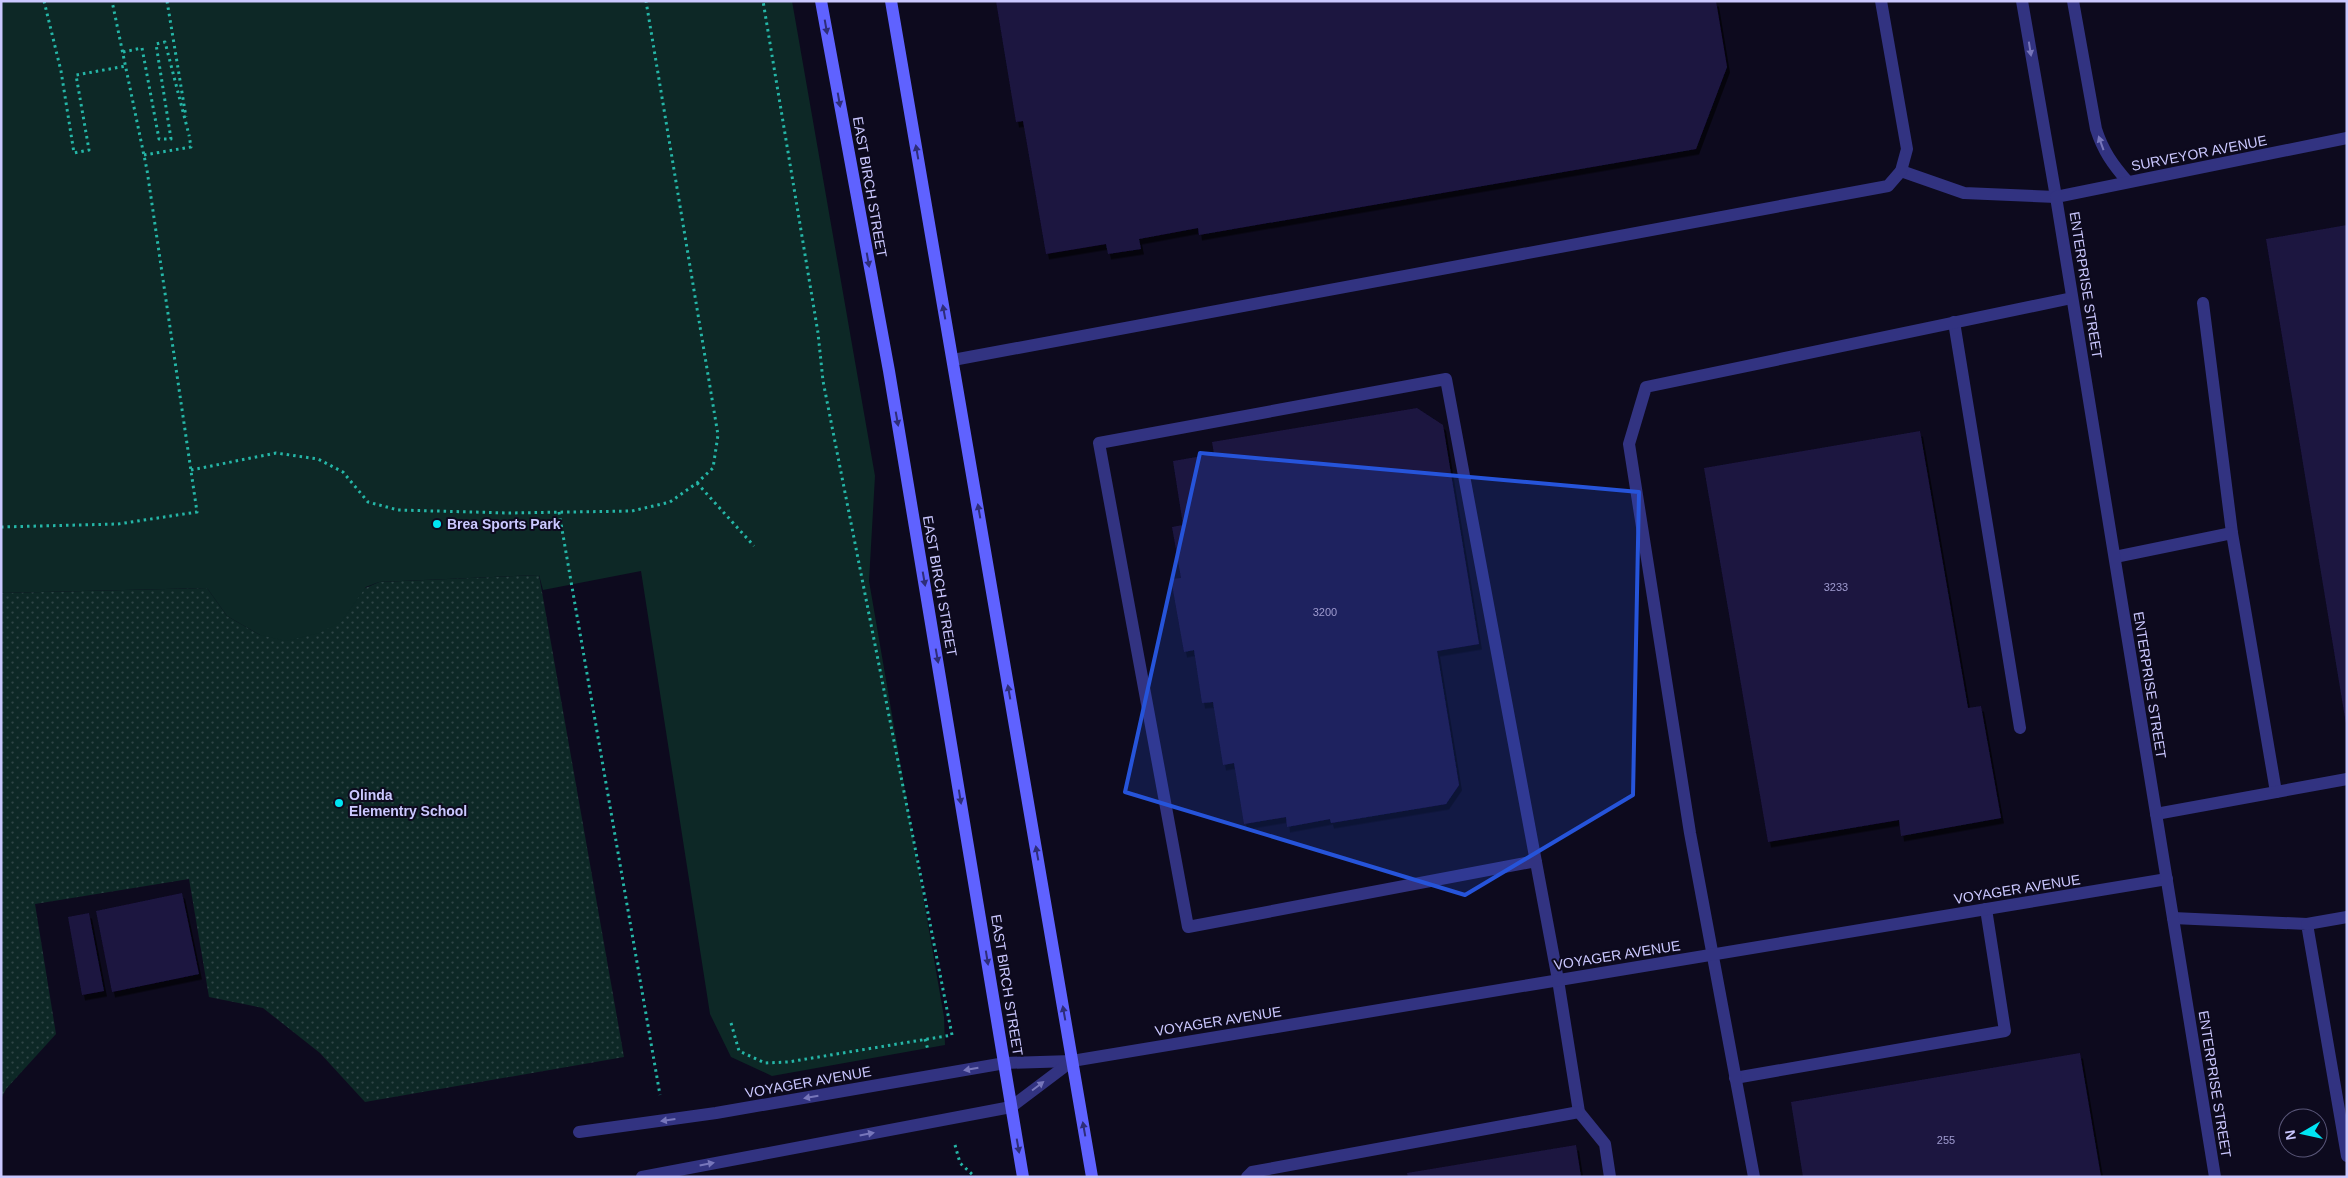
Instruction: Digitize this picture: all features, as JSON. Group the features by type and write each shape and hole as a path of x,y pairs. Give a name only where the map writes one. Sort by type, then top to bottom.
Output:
{"street":[{"name":"EAST BIRCH STREET","path":"821,1 890,380 1023,1177"},
{"path":"891,1 1092,1177"},
{"path":"953,360 1888,186 1901,171 1907,149 1881,1"},
{"name":"ENTERPRISE STREET","path":"2022,1 2056,197 2215,1177"},
{"path":"2073,1 2096,129 2102,149 2111,163 2128,182"},
{"name":"SURVEYOR AVENUE","path":"1901,171 1964,192 2056,197 2347,138"},
{"path":"1754,1177 1712,955 1629,444 1646,387 2072,298"},
{"path":"2203,303 2232,533 2276,792"},
{"path":"1954,322 2020,728"},
{"path":"1536,862 1188,927 1099,443 1446,378 1558,980 1578,1112 1605,1144 1610,1177"},
{"path":"2115,557 2232,533"},
{"path":"2156,814 2347,779"},
{"name":"VOYAGER AVENUE","path":"579,1132 664,1120 1005,1063 1072,1061 2167,879"},
{"path":"1735,1078 2005,1032 1986,909"},
{"path":"2173,918 2306,924 2347,917"},
{"path":"2306,924 2347,1156"},
{"name":"VOYAGER AVENUE","path":"642,1177 1011,1106 1072,1061"},
{"path":"1247,1177 1252,1172 1578,1112"}],"path":[{"path":"44,1 62,72 74,153 90,150 76,74 126,66"},
{"path":"1,526 118,524 197,512 144,155 112,1"},
{"path":"144,155 191,147 167,1"},
{"path":"191,470 276,453 318,459 343,472 368,502 398,510 559,512 632,511 670,502 697,483 713,468 718,435 646,1"},
{"path":"730,1023 739,1050 764,1063 788,1062 952,1034 823,381 818,333 763,1"},
{"path":"123,52 142,48 159,139 171,139 156,44 165,42 189,135"},
{"path":"697,483 754,546"},
{"path":"559,512 664,1120"}],"highlighted area":[{"path":"1200,453 1639,492 1633,795 1465,895 1125,792"}],"green space":[{"name":"Brea Sports Park","path":"1,1 792,1 875,476 869,581 944,1017 945,1045 772,1076 731,1057 710,1014 641,571 543,590 539,575 379,582 366,587 341,622 319,633 286,641 260,635 227,616 207,588 1,593"},
{"path":"539,575 624,1057 365,1102 320,1053 263,1008 209,997 189,879 35,904 56,1034 6,1089 1,1099 1,593 207,588 227,616 260,635 379,582"}],"building":[{"path":"996,1 1716,1 1727,67 1696,149 1199,235 1198,228 1139,239 1141,249 1108,254 1106,244 1046,254 1023,121 1016,122"},
{"path":"2347,225 2347,724 2346,724 2266,239"},
{"path":"1417,408 1443,425 1479,644 1437,651 1459,785 1446,804 1331,823 1330,819 1287,827 1286,817 1244,824 1234,763 1223,765 1213,702 1202,703 1194,650 1184,652 1171,579 1181,578 1172,527 1183,525 1173,461 1214,454 1212,442"},
{"path":"1920,431 1968,708 1981,706 2001,818 1901,836 1899,820 1768,842 1704,468"},
{"path":"182,893 199,974 112,992 96,911"},
{"path":"89,913 104,991 82,995 68,917"},
{"path":"2080,1053 2101,1177 1803,1177 1791,1102"},
{"path":"1576,1145 1581,1177 1408,1177 1407,1173"}],"place":[{"name":"Brea Sports Park","path":"437,524"},
{"name":"Olinda Elementry School","path":"339,803"}]}
